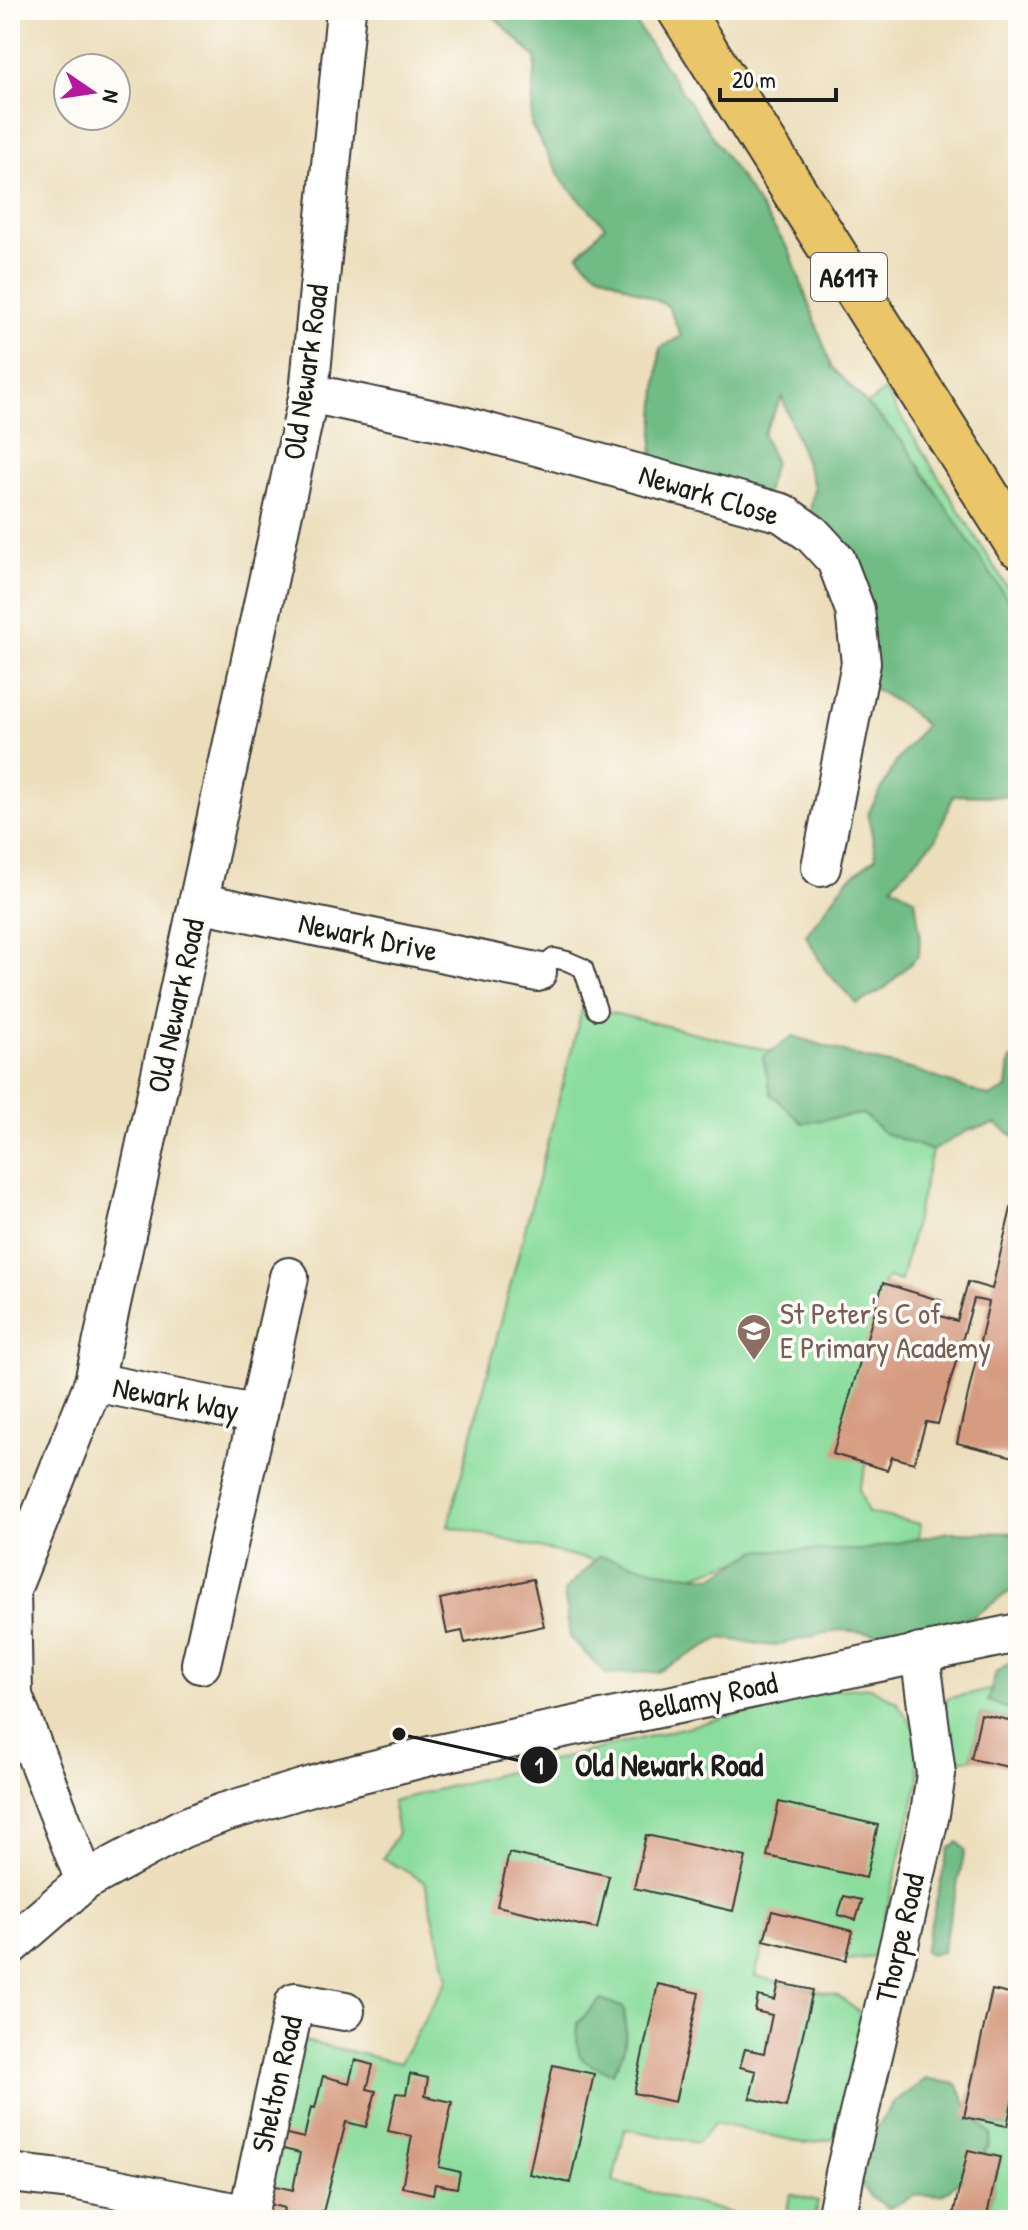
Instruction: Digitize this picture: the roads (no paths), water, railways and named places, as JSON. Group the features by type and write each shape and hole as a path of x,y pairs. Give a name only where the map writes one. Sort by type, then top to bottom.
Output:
{"main road":[{"name":"A6117","path":"680,10 1018,545"}],"street":[{"name":"Old Newark Road","path":"85,1881 13,1696 11,1590 94,1382 309,393 346,10"},
{"name":"Newark Close","path":"309,393 463,426 768,509 782,513 812,534 836,560 855,610 861,663 821,867"},
{"name":"Newark Drive","path":"198,902 537,972"},
{"path":"201,1664 289,1277"},
{"name":"Newark Way","path":"94,1382 258,1415"},
{"name":"Bellamy Road","path":"85,1881 181,1829 222,1813 325,1782 434,1755 1018,1633"},
{"name":"Thorpe Road","path":"836,2220 930,1814 936,1774 920,1653"},
{"path":"10,1946 85,1881"},
{"name":"Shelton Road","path":"10,2173 79,2181 248,2218 295,2002 345,2011"}],"lane":[{"path":"537,972 554,958 583,968 597,1010"}],"place":[{"name":"St Peter's C of E Primary Academy","path":"754,1362"},
{"name":"Old Newark Road","path":"399,1734"}]}
